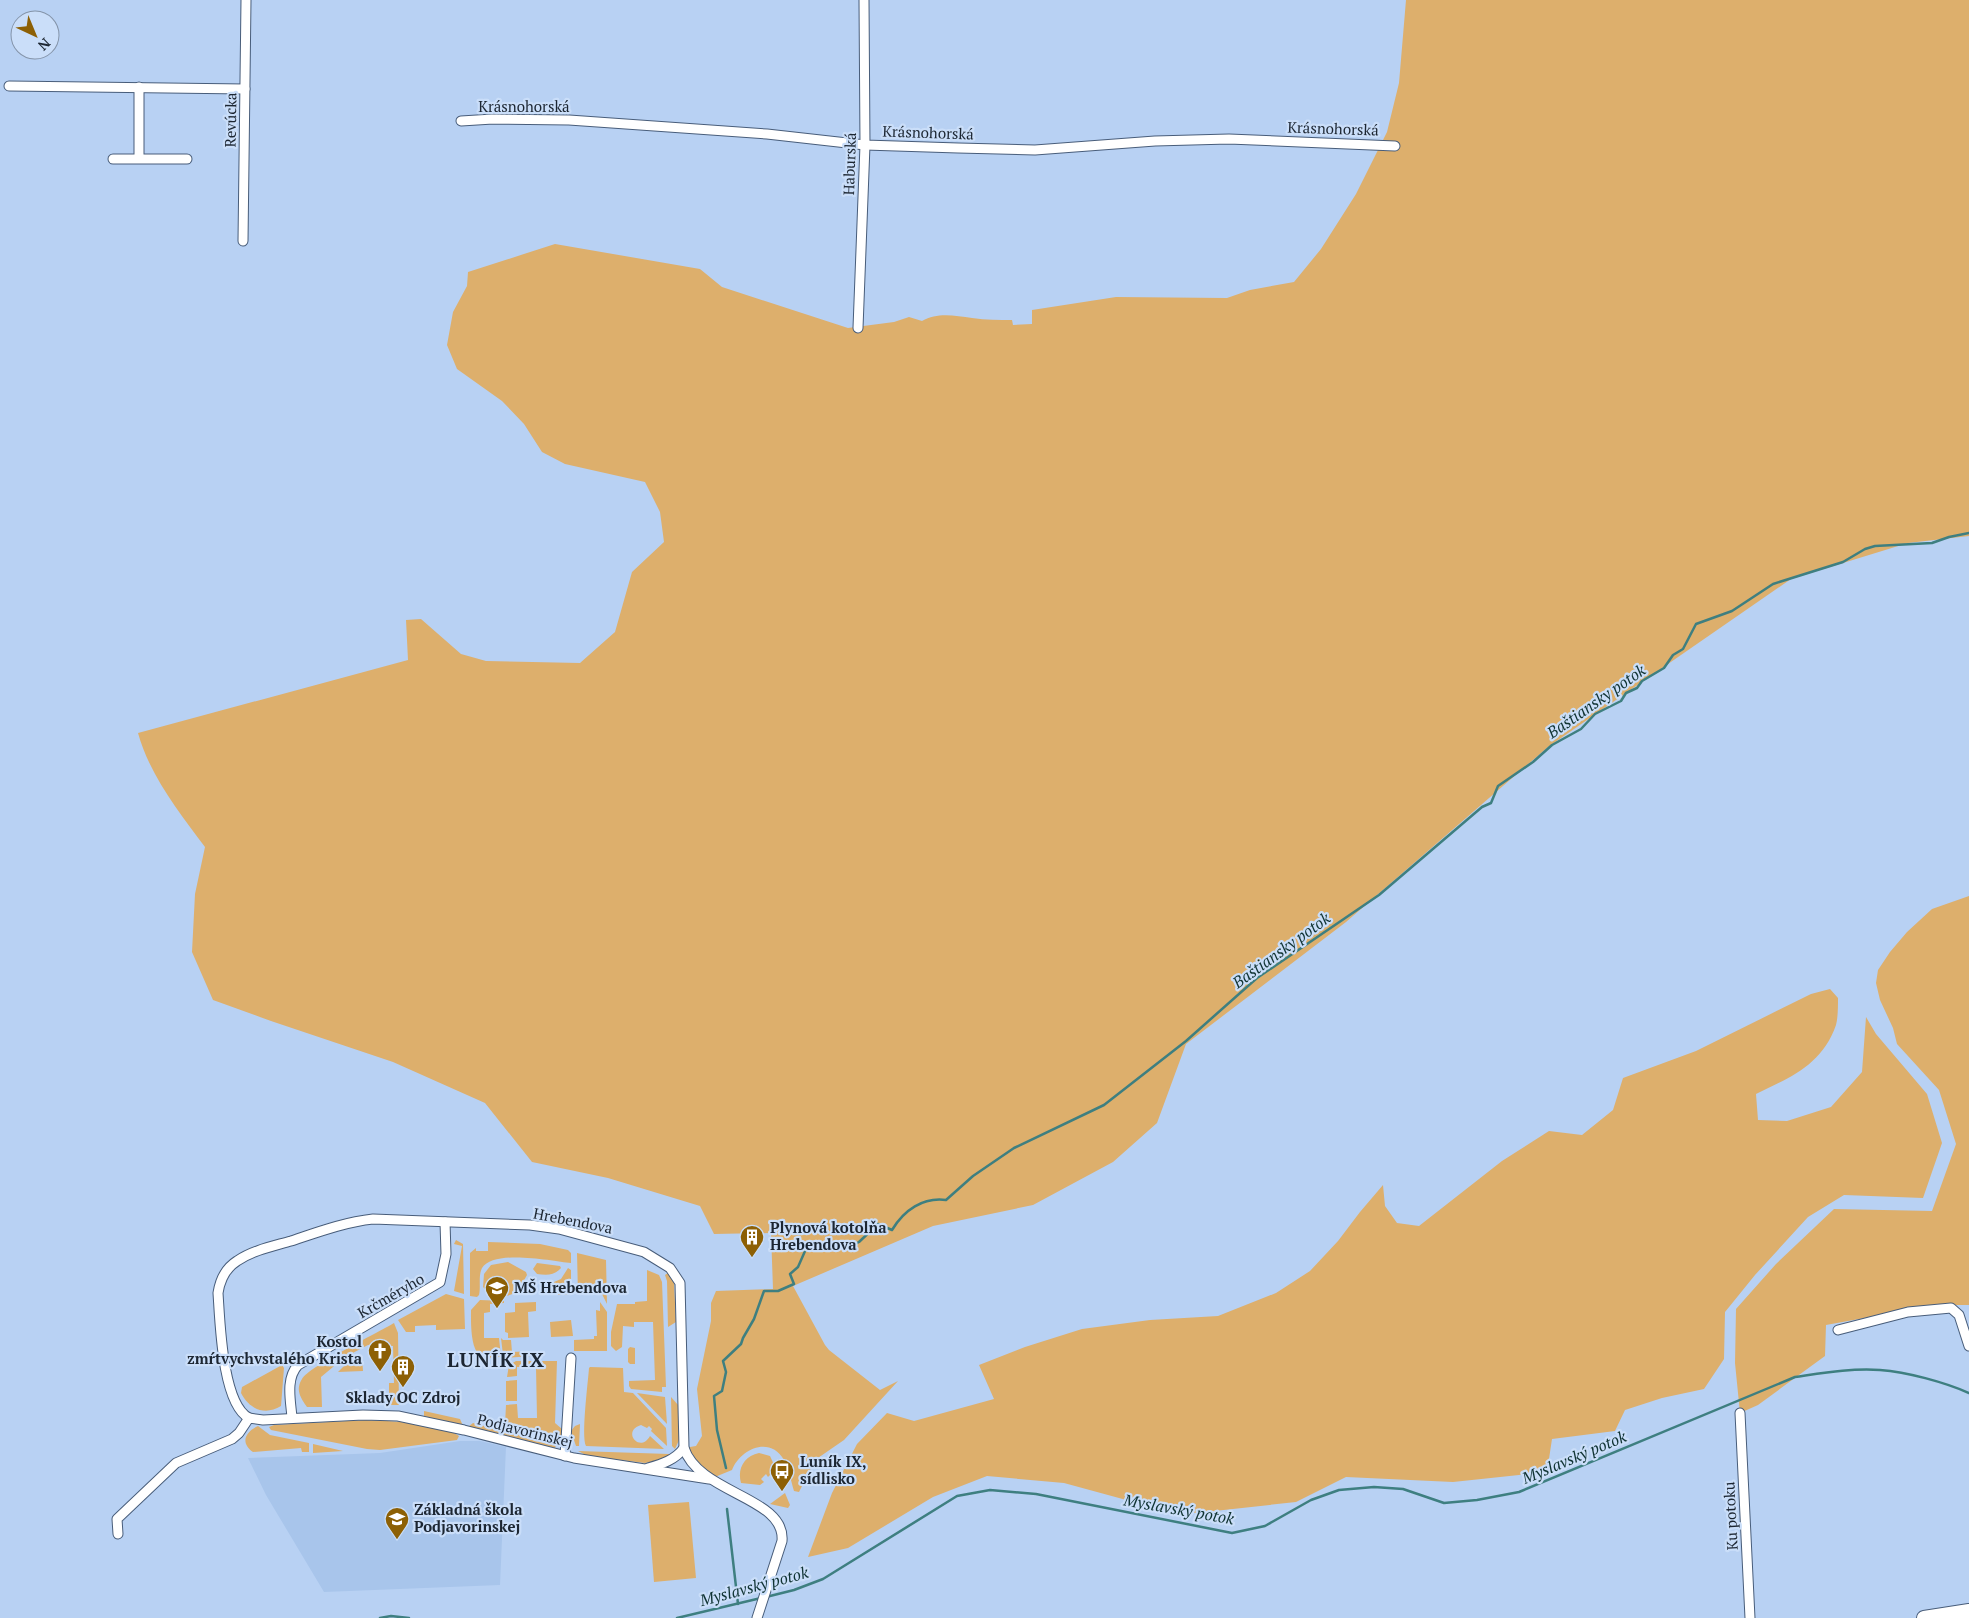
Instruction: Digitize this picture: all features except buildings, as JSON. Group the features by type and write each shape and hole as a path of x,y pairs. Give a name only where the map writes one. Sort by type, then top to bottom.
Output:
{"street":[{"name":"Revúcka","path":"244,241 246,0"},
{"name":"Haburská","path":"858,328 865,145 864,0"},
{"path":"9,86 245,89"},
{"path":"139,87 139,158"},
{"name":"Krásnohorská","path":"460,121 493,119 569,120 767,134 865,145 1035,150 1155,141 1229,139 1395,146"},
{"path":"113,159 187,159"},
{"name":"Hrebendova","path":"249,1418 242,1414 234,1402 226,1374 218,1293 222,1279 231,1266 251,1253 356,1221 384,1219 530,1225 559,1229 644,1252 670,1268 679,1280 684,1448"},
{"name":"Krčméryho","path":"292,1418 290,1381 298,1365 440,1282 446,1254 445,1222"},
{"path":"1838,1330 1908,1312 1951,1308 1959,1314 1969,1346"},
{"path":"566,1456 571,1358"},
{"name":"Ku potoku","path":"1740,1413 1750,1618"},
{"name":"Podjavorinskej","path":"249,1418 263,1420 364,1415 398,1416 455,1428 566,1456 645,1468 679,1476 710,1479"},
{"path":"118,1534 117,1518 168,1469 178,1462 235,1437 249,1418"},
{"path":"645,1468 667,1462 684,1448 692,1463 710,1479 767,1510 778,1523 782,1534 782,1542 757,1618"},
{"path":"1927,1618 1969,1611"}],"shaded area":[{"path":"1406,0 1969,0 1969,536 1908,543 1791,579 1548,747 1346,922 1186,1044 1157,1123 1113,1162 1033,1205 933,1226 793,1286 829,1350 880,1390 898,1381 844,1440 815,1460 799,1492 794,1491 784,1460 778,1452 771,1448 756,1448 748,1451 732,1470 710,1479 684,1448 696,1446 702,1436 697,1389 711,1321 711,1303 716,1291 773,1289 771,1233 714,1234 700,1206 608,1178 532,1162 485,1103 393,1062 213,1000 192,952 195,894 205,847 166,793 143,749 138,733 408,660 406,620 421,619 461,654 486,661 580,663 615,632 632,572 664,542 660,512 645,482 565,464 542,452 524,424 502,401 457,369 447,345 453,312 467,286 468,272 555,244 700,269 722,287 848,328 894,322 909,317 922,321 934,316 947,315 1012,320 1013,325 1032,324 1032,310 1116,297 1227,298 1250,290 1294,282 1321,249 1356,194 1387,132 1399,83"},
{"path":"1969,896 1969,1305 1936,1305 1826,1325 1825,1356 1758,1405 1740,1413 1735,1363 1736,1309 1776,1264 1834,1209 1932,1211 1956,1144 1939,1090 1897,1044 1893,1028 1880,1000 1876,983 1878,970 1907,932 1932,909"},
{"path":"1830,989 1838,998 1838,1012 1837,1022 1830,1039 1823,1050 1804,1068 1756,1094 1758,1120 1787,1121 1831,1107 1862,1072 1866,1017 1876,1034 1927,1094 1942,1143 1923,1198 1844,1195 1808,1217 1755,1275 1725,1312 1724,1359 1704,1389 1662,1398 1625,1410 1615,1431 1552,1439 1547,1472 1453,1482 1346,1477 1296,1502 1196,1513 1141,1504 1064,1483 987,1476 933,1497 848,1548 808,1557 832,1493 857,1444 887,1413 914,1421 994,1399 979,1365 1025,1347 1082,1329 1150,1320 1218,1316 1276,1293 1310,1271 1338,1241 1383,1185 1385,1206 1397,1223 1419,1226 1502,1161 1549,1131 1582,1135 1613,1110 1623,1078 1696,1051 1811,994"},
{"path":"456,1240 463,1244 464,1294 454,1291 462,1246 454,1244"},
{"path":"488,1242 540,1244 568,1250 571,1253 571,1263 524,1258 498,1259 488,1262 482,1268 480,1274 479,1295 477,1297 470,1296 470,1253 476,1248 476,1251 488,1251"},
{"path":"577,1253 606,1260 607,1304 602,1294 578,1294"},
{"path":"508,1262 526,1272 527,1275 517,1290 511,1295 493,1297 483,1287 484,1274 491,1265"},
{"path":"537,1263 560,1266 561,1268 553,1274 537,1274 533,1269"},
{"path":"568,1268 571,1270 571,1294 555,1295 554,1282 561,1279"},
{"path":"647,1270 659,1275 662,1282 666,1387 662,1387 662,1392 631,1389 629,1386 629,1381 655,1380 653,1322 634,1322 634,1327 623,1326 622,1347 616,1351 611,1346 611,1332 617,1304 635,1304 635,1302 647,1301"},
{"path":"668,1273 674,1283 676,1322 668,1327 667,1281 665,1275"},
{"path":"446,1294 464,1299 465,1329 436,1330 436,1325 415,1326 415,1332 406,1332 398,1320"},
{"path":"480,1300 504,1301 504,1303 490,1304 490,1312 484,1313 484,1338 499,1338 501,1357 483,1357 477,1353 475,1348 472,1335 471,1310"},
{"path":"536,1302 536,1311 528,1312 529,1337 508,1338 508,1333 505,1332 505,1313 515,1312 515,1303"},
{"path":"600,1302 607,1312 607,1351 574,1351 574,1340 594,1339 594,1336 597,1336 596,1310 600,1311"},
{"path":"571,1320 573,1336 551,1337 550,1322"},
{"path":"394,1323 398,1333 399,1405 377,1405 377,1399 387,1399 389,1396 389,1383 394,1383 393,1346 368,1345 345,1357 321,1377 322,1407 307,1407 301,1397 299,1387 302,1379 308,1373 330,1358"},
{"path":"501,1338 503,1340 511,1340 512,1352 536,1351 532,1356 505,1358"},
{"path":"630,1347 635,1348 635,1364 628,1362 628,1349"},
{"path":"357,1357 362,1357 363,1371 338,1372 348,1362"},
{"path":"516,1361 557,1361 555,1423 562,1429 561,1441 505,1425 506,1405 517,1404 518,1418 537,1418 536,1367 517,1367 517,1376 507,1377 509,1365"},
{"path":"282,1365 284,1368 281,1406 269,1410 253,1407 244,1399 241,1393 242,1387"},
{"path":"590,1367 623,1368 624,1392 633,1393 666,1428 667,1446 651,1431 652,1429 649,1426 647,1428 641,1425 635,1428 632,1436 634,1440 642,1443 650,1436 664,1449 586,1446 584,1421"},
{"path":"517,1380 517,1401 506,1401 506,1381"},
{"path":"637,1393 665,1397 667,1424"},
{"path":"671,1397 679,1406 680,1438 675,1449 672,1446"},
{"path":"347,1399 367,1399 367,1404 347,1405"},
{"path":"424,1411 460,1419 463,1426 424,1416"},
{"path":"366,1420 428,1425 459,1436 457,1440 380,1450 271,1430 269,1427 274,1425"},
{"path":"473,1423 556,1445 555,1448 468,1427"},
{"path":"580,1424 579,1446 576,1446 571,1431"},
{"path":"258,1426 270,1435 309,1443 309,1452 302,1452 301,1448 253,1452 246,1445 245,1441 247,1434"},
{"name":"Základná škola Podjavorinskej","path":"460,1441 480,1441 506,1447 500,1585 324,1592 266,1495 248,1458 380,1453"},
{"path":"313,1444 343,1451 313,1453"},
{"path":"578,1451 669,1454 669,1456 645,1463 588,1456"},
{"path":"759,1453 770,1456 776,1469 768,1477 766,1474 761,1479 764,1482 760,1485 741,1483 740,1473 743,1464 749,1457"},
{"path":"785,1493 790,1505 788,1508 770,1504"},
{"path":"689,1502 696,1578 654,1582 648,1505"}],"waterway":[{"name":"Baštiansky potok","path":"726,1468 717,1430 714,1396 722,1391 726,1372 723,1361 741,1344 754,1319 764,1291 778,1291 794,1284 790,1274 798,1267 809,1242 827,1247 845,1244 849,1247 859,1242 878,1224 892,1230 902,1216 915,1206 930,1201 946,1200 973,1176 1014,1148 1104,1105 1186,1041 1257,978 1379,895 1482,807 1491,803 1498,786 1533,762 1552,745 1581,729 1595,714 1621,701 1626,693 1637,688 1642,681 1664,668 1673,655 1683,649 1696,624 1732,611 1773,584 1843,562 1865,549 1875,546 1932,543 1969,533"},
{"name":"Myslavský potok","path":"766,1597 794,1590 823,1579 957,1496 990,1490 1036,1494 1232,1533 1265,1526 1311,1500 1339,1490 1374,1487 1403,1489 1444,1503 1477,1500 1519,1492 1795,1377 1848,1370 1880,1370 1925,1378 1969,1393"},
{"name":"Baštiansky potok","path":"727,1509 738,1604"},
{"name":"Myslavský potok","path":"677,1618 761,1598"},
{"name":"Myslavský potok","path":"380,1618 391,1616 409,1618"}],"place":[{"name":"Plynová kotolňa Hrebendova","path":"752,1258"},
{"name":"MŠ Hrebendova","path":"497,1309"},
{"name":"Kostol zmŕtvychvstalého Krista","path":"380,1372"},
{"name":"Sklady OC Zdroj","path":"403,1388"},
{"name":"Luník IX, sídlisko","path":"782,1492"},
{"name":"Základná škola Podjavorinskej","path":"397,1540"}],"district":[{"name":"LUNÍK IX","path":"496,1360"}]}
